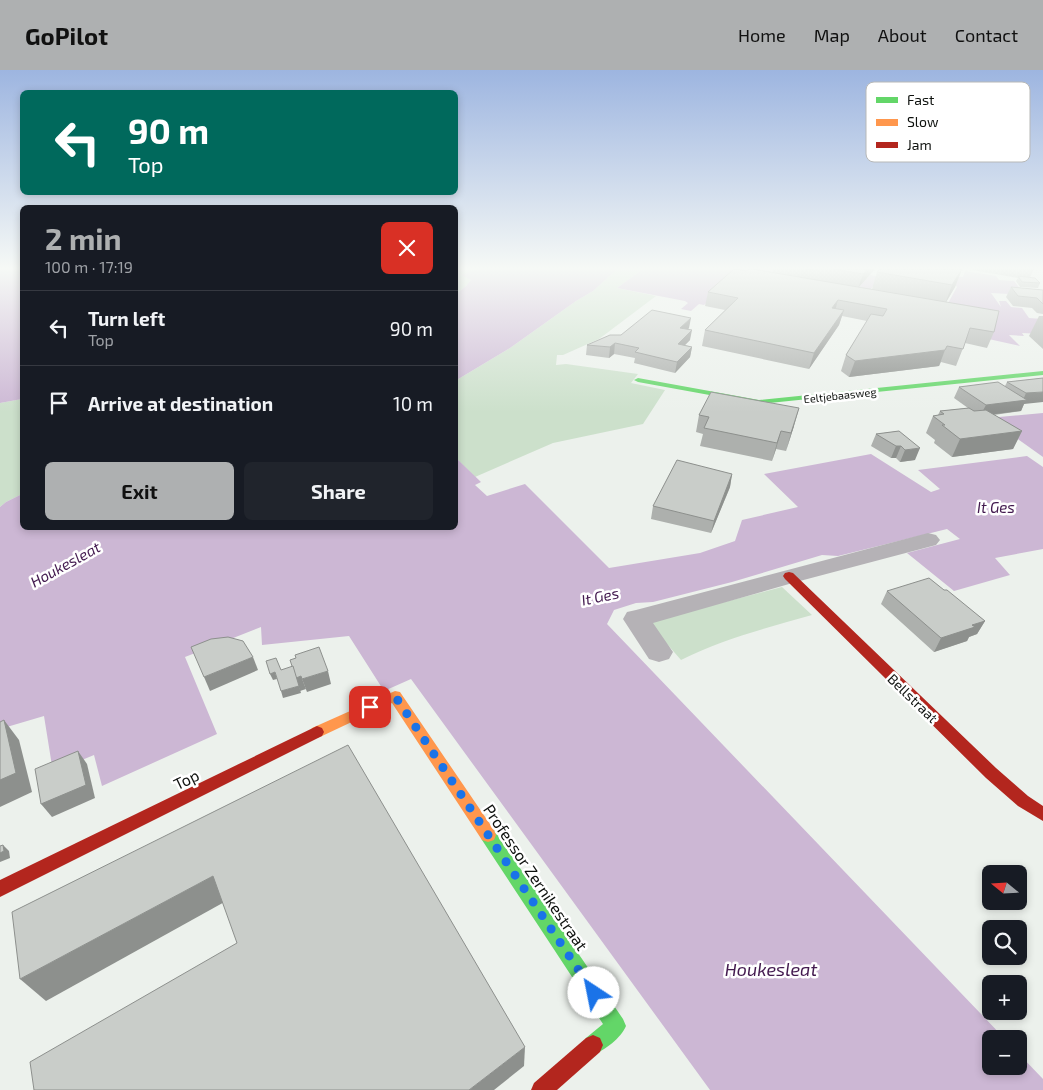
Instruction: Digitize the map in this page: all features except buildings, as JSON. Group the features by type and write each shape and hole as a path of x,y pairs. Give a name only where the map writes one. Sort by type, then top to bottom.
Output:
{"street":[{"name":"Eeltjebaasweg","path":"638,380 759,402 1043,373"},
{"path":"659,652 636,619 789,576 928,540"},
{"name":"Bellstraat","path":"789,576 991,774 1024,802 1043,814"},
{"name":"Professor Zernikestraat","path":"388,699 395,696 616,1026 541,1090"},
{"name":"Top","path":"0,889 318,731 388,699"}],"green space":[{"path":"554,317 629,317 599,339 563,355 557,355 556,365 566,364 638,374 631,383 665,390 643,424 553,443 475,477 458,460 458,379 510,348"},
{"path":"20,399 20,495 0,507 0,403"},
{"path":"782,587 812,615 729,640 681,660 648,622"}],"water":[{"path":"0,317 20,317 20,399 0,403"},
{"path":"458,317 554,317 510,348 458,379"},
{"path":"887,317 1028,317 1043,319 1043,334 1022,333 1024,336 1009,335 1020,346"},
{"path":"1043,413 1043,457 988,418"},
{"name":"Houkesleat","path":"871,454 931,492 940,489 918,470 1027,456 1043,467 1043,549 995,558 1010,575 954,591 907,553 960,539 947,529 838,556 822,555 732,582 653,602 636,603 614,610 607,624 982,1015 982,1020 987,1020 996,1030 982,1030 982,1075 1027,1075 1027,1062 1043,1079 1043,1090 710,1090 411,679 384,691 349,636 262,645 261,627 185,657 217,734 102,786 94,755 53,772 44,716 0,729 0,507 20,495 20,530 458,530 458,460 481,482 475,485 487,496 525,484 609,568 700,553 735,541 742,520 798,507 764,474"}],"traffic: fast":[{"path":"638,380 759,402 1043,373"},
{"path":"488,835 616,1026 593,1045"}],"traffic: slow":[{"path":"317,732 395,696 488,835"}],"traffic: jam":[{"path":"789,576 991,773 1023,801 1043,814"},
{"path":"0,889 317,732"},
{"path":"541,1090 593,1045"}],"route":[{"path":"370,707 395,696 594,993"}],"water label":[{"name":"It Ges","path":"996,507"},
{"name":"It Ges","path":"600,596"}]}
